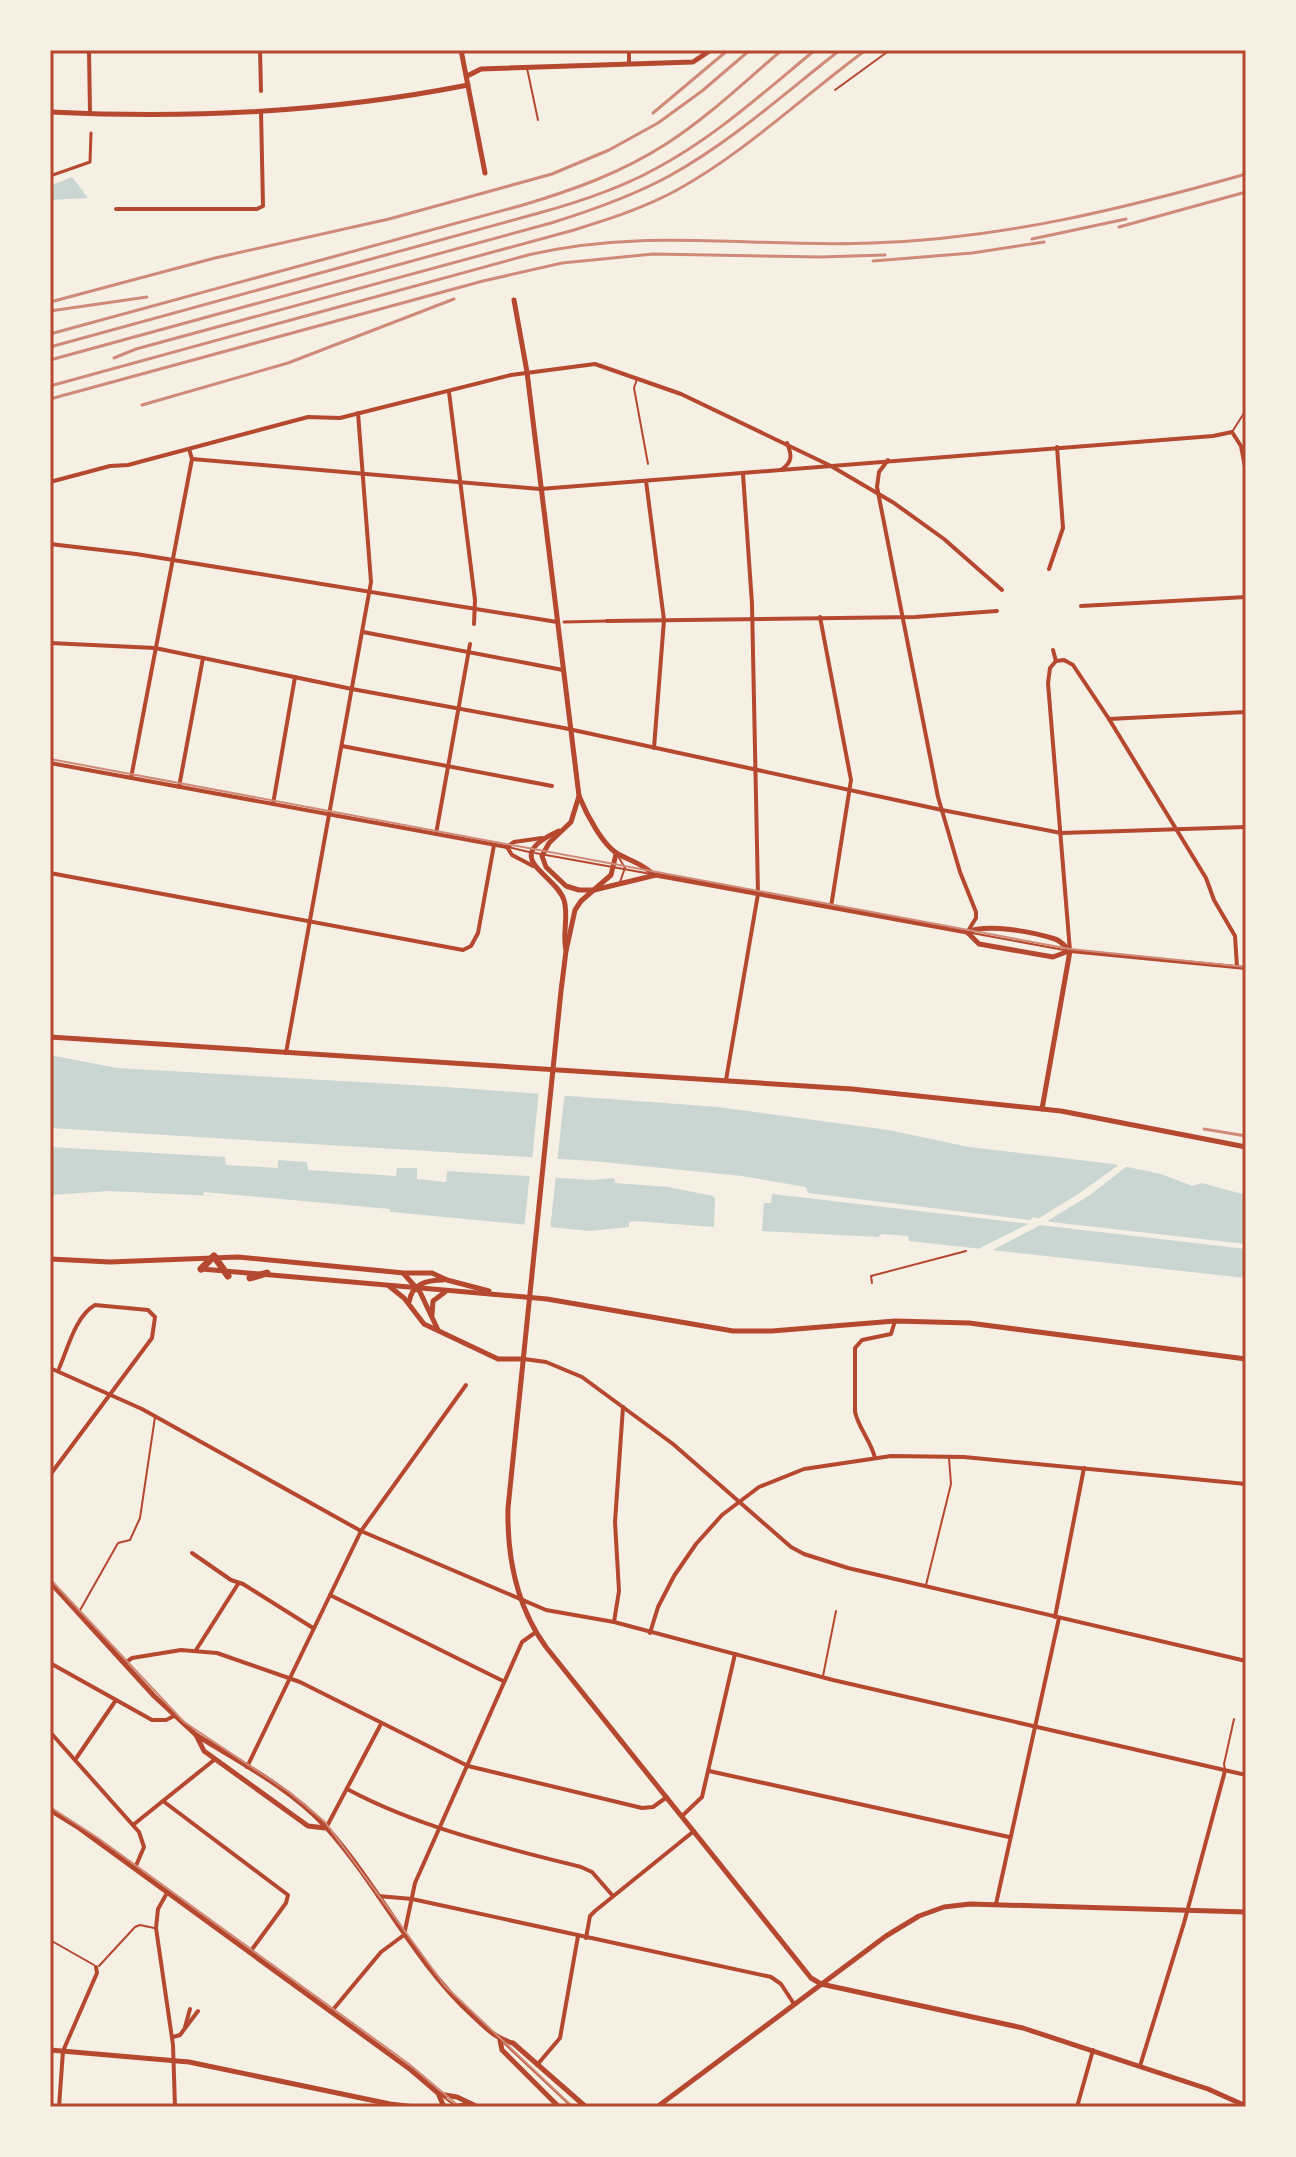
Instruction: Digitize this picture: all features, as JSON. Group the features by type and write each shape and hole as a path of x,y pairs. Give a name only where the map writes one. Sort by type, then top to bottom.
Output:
{"highway":[{"path":"201,1269 214,1256 227,1274"},
{"path":"250,1278 267,1273"}],"street":[{"path":"89,50 90,114"},
{"path":"260,50 261,91"},
{"path":"461,50 485,173"},
{"path":"629,50 629,64"},
{"path":"467,76 481,69 693,62 711,50"},
{"path":"50,112 219,114 408,95 468,85"},
{"path":"116,209 257,209 263,206 261,111"},
{"path":"50,176 90,162 91,133"},
{"path":"514,300 527,372 579,796 591,822 616,854 645,866 654,875"},
{"path":"50,482 308,417 340,418 527,372 595,364 681,394 831,466 879,493 944,539 1002,590"},
{"path":"449,391 476,609 474,624"},
{"path":"286,1053 369,592 370,562 358,413"},
{"path":"192,459 540,489 1213,436 1232,432 1241,446 1246,472"},
{"path":"779,471 790,462 786,443"},
{"path":"1049,569 1063,528 1057,447"},
{"path":"131,778 192,459 189,449"},
{"path":"888,460 879,472 879,493 942,810 960,872 976,912 976,918 967,932"},
{"path":"726,1080 758,894 751,618 743,474"},
{"path":"646,481 664,620 654,748"},
{"path":"50,544 171,560 557,622"},
{"path":"1081,606 1246,597"},
{"path":"564,622 903,616 997,611"},
{"path":"820,617 852,791 831,907"},
{"path":"363,632 563,670"},
{"path":"50,643 155,648 570,730 1061,833 1246,827"},
{"path":"436,834 470,644"},
{"path":"1053,650 1056,661"},
{"path":"179,787 203,658"},
{"path":"1042,1109 1070,951 1048,683 1050,668 1056,661 1064,660 1073,665 1206,878 1214,900 1235,936 1237,968"},
{"path":"273,804 295,677"},
{"path":"1109,719 1246,712"},
{"path":"342,746 552,786"},
{"path":"50,763 507,847 514,842 545,837 561,830"},
{"path":"579,796 571,822 543,854 546,867 566,886 594,890 654,875 967,932 982,926 1057,939 1070,951"},
{"path":"533,866 533,852 545,837"},
{"path":"50,873 463,950 475,941 478,933 494,845"},
{"path":"507,847 512,855 533,866 555,885 563,898 566,907 563,941 566,951"},
{"path":"616,854 611,875 575,910 566,951 523,1359 508,1522 514,1575 536,1632 803,1970 821,1984 977,2016 1093,2050 1208,2089 1246,2106"},
{"path":"967,932 979,944 1053,957 1070,951 1246,968"},
{"path":"50,1037 852,1089 1042,1109 1246,1147"},
{"path":"50,1259 110,1262 214,1256 432,1273 498,1294"},
{"path":"201,1269 227,1274 267,1273 547,1299 733,1331 772,1331 895,1321 969,1323 1246,1359"},
{"path":"404,1273 416,1287 439,1330"},
{"path":"409,1303 410,1294 416,1287 432,1280 447,1280"},
{"path":"388,1285 409,1303 424,1324 498,1359 546,1362 575,1373 673,1444 780,1538 804,1554 827,1563 1246,1661"},
{"path":"432,1316 433,1301 445,1291"},
{"path":"50,1475 152,1338 155,1317 148,1310 95,1305 88,1309 58,1371"},
{"path":"875,1458 855,1412 856,1346 862,1340 891,1334 895,1321"},
{"path":"50,1368 156,1416 361,1531 546,1610 614,1622 822,1677 1246,1775"},
{"path":"247,1767 361,1531 466,1385"},
{"path":"614,1622 619,1591 615,1522 623,1407"},
{"path":"650,1633 658,1607 674,1576 696,1544 739,1500 759,1487 804,1469 875,1458 949,1457 1246,1484"},
{"path":"996,1904 1057,1617 1084,1468"},
{"path":"192,1553 313,1628"},
{"path":"50,1582 174,1716 196,1735 302,1805 326,1828 454,1999 500,2040 513,2043 586,2107"},
{"path":"196,1650 239,1584"},
{"path":"330,1595 504,1682"},
{"path":"331,2012 381,1952 404,1935 415,1883 522,1642 536,1632"},
{"path":"125,1663 132,1658 196,1650 217,1653 289,1678 468,1766 642,1808 653,1807 667,1797"},
{"path":"682,1816 702,1797 735,1654"},
{"path":"50,1663 152,1720 166,1720 174,1716"},
{"path":"75,1760 116,1700"},
{"path":"326,1828 381,1724"},
{"path":"50,1732 143,1839 144,1847 134,1870"},
{"path":"196,1735 204,1751 214,1760 308,1826 326,1828"},
{"path":"133,1825 214,1760"},
{"path":"709,1771 1009,1837"},
{"path":"1140,2066 1188,1911 1225,1771"},
{"path":"347,1789 465,1837 581,1867 592,1872 613,1896"},
{"path":"163,1801 288,1895 286,1903 249,1954"},
{"path":"50,1810 411,2070 438,2093 444,2107"},
{"path":"586,1938 590,1916 694,1831"},
{"path":"167,1893 158,1909 156,1928 172,2037 175,2107"},
{"path":"377,1896 412,1899 771,1977 781,1984 794,2004"},
{"path":"657,2107 886,1936 919,1916 944,1907 996,1904 1246,1912"},
{"path":"537,2065 560,2038 578,1936"},
{"path":"59,2107 63,2051 97,1973 96,1967"},
{"path":"184,2029 190,2009"},
{"path":"172,2037 180,2035 198,2011"},
{"path":"500,2040 502,2050 559,2107"},
{"path":"50,2050 174,2059 415,2107"},
{"path":"1078,2104 1093,2050"},
{"path":"438,2093 457,2097 475,2106"},
{"path":"456,2107 475,2106"}],"lane":[{"path":"835,90 890,50"},
{"path":"527,67 538,120"},
{"path":"637,378 634,388 648,464"},
{"path":"1232,432 1246,410"},
{"path":"507,847 654,875"},
{"path":"616,854 625,864 619,883"},
{"path":"872,1283 871,1276 966,1251"},
{"path":"78,1613 118,1543 130,1540 140,1518 156,1416"},
{"path":"926,1586 951,1484 949,1457"},
{"path":"822,1677 836,1611"},
{"path":"1225,1771 1234,1719"},
{"path":"50,1940 93,1962 96,1967 104,1963 135,1927 156,1928"},
{"path":"500,2040 572,2107"},
{"path":"438,2093 456,2107"}],"shaded area":[{"path":"72,177 88,198 50,200 50,186"},
{"path":"50,1055 117,1068 718,1107 888,1130 969,1147 1113,1164 1161,1174 1192,1186 1202,1183 1246,1195 1246,1244 808,1193 806,1187 742,1176 593,1161 50,1128"},
{"path":"50,1147 225,1157 226,1165 278,1168 278,1160 307,1162 308,1170 396,1176 397,1168 417,1168 417,1179 446,1182 447,1171 592,1180 614,1178 615,1183 668,1187 713,1196 714,1227 635,1221 629,1222 629,1227 590,1231 236,1197 109,1191 50,1195"},
{"path":"772,1194 1246,1249 1246,1278 909,1241 908,1236 762,1231 764,1203 771,1203"}],"pier":[{"path":"539,1089 565,1091 557,1163 532,1161"},
{"path":"1123,1162 1131,1163 1090,1195 1044,1223 989,1252 976,1250 1038,1219"},
{"path":"530,1172 556,1174 550,1231 524,1229"},
{"path":"204,1192 390,1209 390,1212 203,1195"}],"tram line":[{"path":"50,759 1070,949 1246,967"},
{"path":"50,1579 184,1722 289,1792 325,1822 445,1986 573,2107"},
{"path":"50,1807 98,1838 409,2064 460,2107"}],"railway":[{"path":"653,113 728,50"},
{"path":"54,301 215,258 389,219 552,174 609,150 658,123 750,50"},
{"path":"50,334 523,205 578,187 632,164 681,134 782,50"},
{"path":"50,347 539,213 613,189 655,169 698,143 815,50"},
{"path":"50,360 551,223 612,202 694,162 758,116 840,50"},
{"path":"114,358 136,349 574,230 639,208 677,190 727,159 866,50"},
{"path":"50,386 528,255 572,247 657,240 872,243 967,235 1107,210 1246,174"},
{"path":"1119,227 1246,192"},
{"path":"1032,239 1126,219"},
{"path":"873,261 972,253 1044,242"},
{"path":"50,399 483,281 562,263 653,254 885,255"},
{"path":"50,311 147,297"},
{"path":"142,405 288,363 454,299"},
{"path":"1204,1129 1246,1136"}]}
